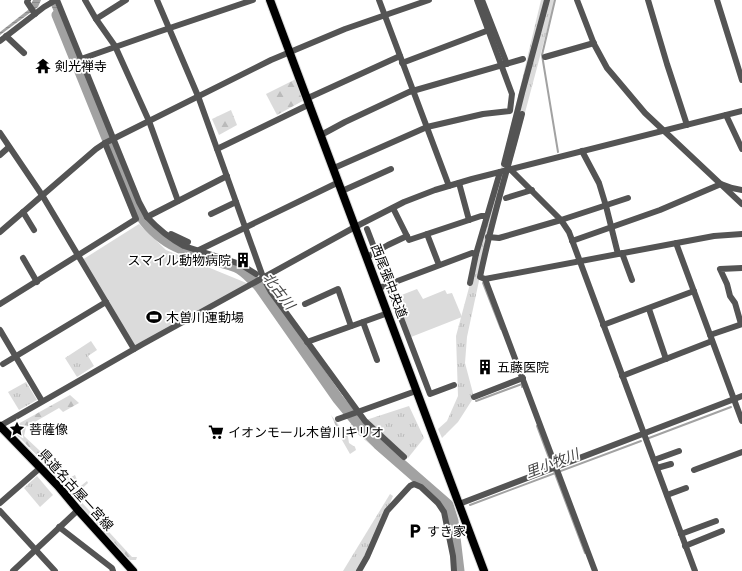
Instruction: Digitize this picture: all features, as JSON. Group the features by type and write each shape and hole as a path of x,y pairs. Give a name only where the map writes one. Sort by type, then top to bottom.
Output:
{"main road":[{"name":"西尾張中央道","path":"270,0 459,504 464,528 484,571"},
{"name":"県道名古屋一宮線","path":"0,426 58,486 133,571"}],"street":[{"path":"85,0 115,46 148,121 178,202"},
{"path":"96,19 126,0"},
{"path":"157,0 198,96 263,277 271,292 356,412 404,457"},
{"path":"81,59 252,0"},
{"path":"379,0 449,186"},
{"path":"0,232 96,149 109,140 271,60 420,1 429,0"},
{"path":"477,0 488,30 504,65"},
{"path":"334,168 427,127 483,114 510,111 512,94 482,0"},
{"path":"548,0 522,93 507,168 497,211 488,237 480,277 485,279 714,236 742,234"},
{"path":"577,0 594,43 607,68 644,113 742,204"},
{"path":"648,0 666,64 687,125"},
{"path":"717,0 742,80"},
{"path":"0,41 34,12 55,1 81,59 136,220 0,304"},
{"path":"28,2 34,12"},
{"path":"402,62 488,30"},
{"path":"6,36 24,53"},
{"path":"545,57 594,43"},
{"path":"217,149 400,56"},
{"path":"321,135 345,122 413,91 523,59"},
{"path":"0,426 249,284 355,227 393,208 435,190 500,172 507,168 742,111"},
{"path":"507,168 522,114"},
{"path":"726,115 742,149"},
{"path":"0,133 42,195 134,349"},
{"path":"109,140 139,202 157,228 184,246 240,264 256,274"},
{"path":"0,155 9,147"},
{"path":"582,151 599,183 620,254 632,280"},
{"path":"507,168 532,190 561,220 569,232 695,571"},
{"path":"342,191 390,169"},
{"path":"470,283 486,216 500,172"},
{"path":"149,216 227,176"},
{"path":"199,250 339,182"},
{"path":"459,183 470,220"},
{"path":"572,241 660,210 721,184 742,190"},
{"path":"506,198 532,190"},
{"path":"488,237 499,238 628,198"},
{"path":"211,214 236,202"},
{"path":"393,208 403,225 409,240 481,216 486,216"},
{"path":"23,212 34,230"},
{"path":"149,216 164,229 178,238 188,242"},
{"path":"367,229 430,394 454,385"},
{"path":"427,234 439,265"},
{"path":"367,257 407,236"},
{"path":"676,244 742,421"},
{"path":"379,288 472,253 476,254"},
{"path":"23,258 37,282"},
{"path":"622,376 666,359 742,324 735,304 730,296 727,284 720,270 742,268"},
{"path":"485,279 595,571"},
{"path":"305,304 338,290 351,326"},
{"path":"603,325 694,291"},
{"path":"4,364 106,302"},
{"path":"648,309 666,359"},
{"path":"307,342 388,313"},
{"path":"363,322 377,360"},
{"path":"395,330 404,326"},
{"path":"0,330 42,401"},
{"path":"474,397 523,378"},
{"path":"338,419 416,391"},
{"path":"459,504 557,470 644,433 742,396"},
{"path":"654,460 679,451"},
{"path":"694,470 742,452"},
{"path":"657,468 671,464"},
{"path":"0,503 40,468"},
{"path":"359,571 367,557 387,511 410,486 414,484 421,487 441,507 449,534 454,571"},
{"path":"667,495 686,488"},
{"path":"13,571 78,510"},
{"path":"0,511 55,571"},
{"path":"681,534 716,521"},
{"path":"59,527 90,550 112,568 113,571"},
{"path":"449,534 464,528"},
{"path":"685,546 722,532"}],"green space":[{"path":"541,0 555,0 510,169 507,170 489,234 467,337 465,363 474,397 458,422 442,438 438,429 447,421 458,396 456,336 500,172"},
{"path":"300,77 308,98 277,115 266,94"},
{"path":"231,110 237,125 219,135 212,119"},
{"name":"木曽川運動場","path":"139,224 166,250 249,284 134,349 82,260"},
{"path":"417,289 423,299 445,290 447,294 452,293 462,317 411,337 394,298"},
{"path":"91,341 97,350 88,356 94,366 77,377 65,358"},
{"path":"26,382 37,400 19,410 8,392"},
{"path":"70,395 79,403 63,412 59,408 26,427 24,436 69,478 75,475 78,482 63,482 17,435 18,424"},
{"path":"409,406 424,438 408,458 366,420"},
{"path":"331,415 348,437 349,443 355,447 356,450 350,454 342,440"},
{"path":"352,423 394,461 393,463 349,427"},
{"path":"37,476 53,495 40,507 24,488"},
{"path":"87,481 88,483 75,495 132,557 137,557 136,560 130,560 73,497 72,493"},
{"path":"390,494 393,496 367,557 358,571 343,571"}],"shaded area":[{"path":"33,0 41,0 38,7 0,35 0,32 28,10"},
{"path":"49,0 54,0 65,27 61,29"}],"waterway":[{"path":"555,0 542,55 558,152"},
{"name":"北古川","path":"57,15 134,205 141,217 149,227 167,242 188,252 236,267 258,285 338,399 356,421 378,444 448,505 453,521 459,571"},
{"path":"483,283 501,329"},
{"path":"476,401 522,384 522,387"},
{"name":"里小牧川","path":"649,438 731,407"},
{"path":"537,426 552,466"},
{"name":"里小牧川","path":"470,505 641,441"},
{"path":"554,471 585,553"}],"place":[{"name":"剣光禅寺","path":"43,66"},
{"name":"スマイル動物病院","path":"243,260"},
{"name":"木曽川運動場","path":"154,317"},
{"name":"五藤医院","path":"485,367"},
{"name":"菩薩像","path":"17,429"},
{"name":"イオンモール木曽川キリオ","path":"216,432"},
{"name":"すき家","path":"415,531"}]}
